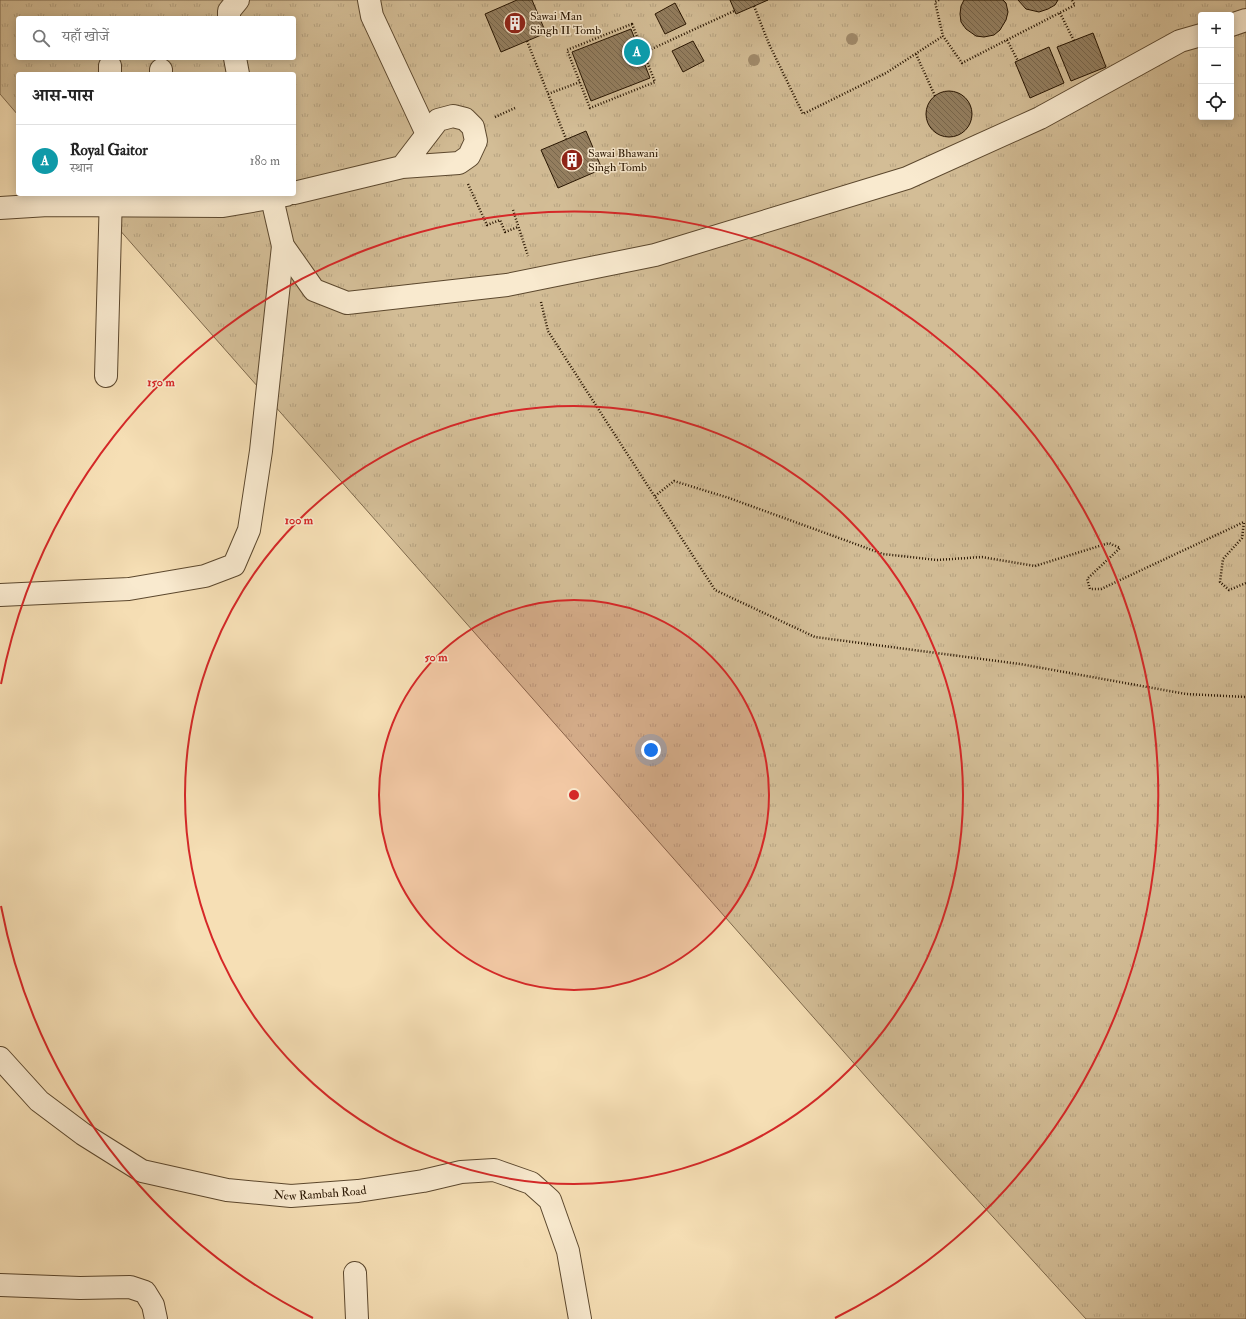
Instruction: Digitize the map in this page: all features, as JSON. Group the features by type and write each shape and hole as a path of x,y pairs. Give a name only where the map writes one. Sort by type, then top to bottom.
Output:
{"street":[{"path":"229,16 229,11 238,0"},
{"path":"368,0 372,16 427,134"},
{"path":"1234,24 1246,20"},
{"path":"282,246 314,290 347,303 507,285 655,255 907,178 1040,118 1180,41 1198,36"},
{"path":"235,60 238,72"},
{"path":"296,192 402,166 459,163 469,156 476,141 473,127 465,119 453,116 438,120 402,166"},
{"path":"0,208 111,200 170,200 223,206 273,196"},
{"path":"0,595 129,589 205,576 234,565 251,522 261,451 282,246 278,196"},
{"path":"106,376 111,200"},
{"name":"New Rambah Road","path":"0,1058 39,1101 83,1134 142,1171 226,1190 291,1196 358,1191 461,1172 494,1170 531,1183 550,1200 568,1251 580,1319"},
{"path":"355,1273 357,1319"},
{"path":"0,1285 80,1288 130,1287 145,1292 153,1305 156,1319"}],"path":[{"path":"939,0 935,2 943,36 962,63 1075,5 1072,0"},
{"path":"754,6 769,44 803,114 886,74 943,36"},
{"path":"643,53 734,11"},
{"path":"1060,13 1074,41"},
{"path":"632,24 643,53 655,82 590,108 567,50 632,24"},
{"path":"1008,40 1018,61"},
{"path":"527,41 566,139"},
{"path":"916,54 935,96"},
{"path":"548,94 580,82"},
{"path":"459,163 487,225 500,220 505,232 518,227"},
{"path":"513,210 536,279 548,331 715,590 815,637 1020,664 1186,694 1246,697"},
{"path":"655,496 674,481 729,498 883,554 937,560 982,557 1035,566 1109,543 1120,548 1087,579 1090,589 1101,589 1244,522 1242,538 1222,559 1220,582 1229,590 1246,583"}],"green space":[{"path":"0,0 1246,0 1246,1319 1086,1319 881,1094 90,196 296,196 296,72 16,72 16,113 0,94"}],"building":[{"name":"Sawai Man Singh II Tomb","path":"517,0 532,0 546,33 501,52 485,14"},
{"path":"730,0 768,0 736,14"},
{"path":"964,0 1003,0 1006,3 1008,12 1006,20 1000,30 994,35 984,37 976,36 966,29 961,22 960,14 961,6"},
{"path":"1018,0 1058,0 1055,5 1039,12 1026,9"},
{"path":"675,3 686,24 665,34 655,14"},
{"path":"631,29 650,78 591,101 572,52"},
{"path":"1093,33 1106,67 1071,81 1057,47"},
{"path":"693,41 704,61 683,72 672,51"},
{"path":"1049,47 1064,83 1030,98 1015,62"},
{"path":"944,91 954,91 962,95 968,101 972,109 972,119 968,127 962,133 954,137 944,137 936,133 930,127 926,119 926,109 930,101 936,95"},
{"name":"Sawai Bhawani Singh Tomb","path":"586,131 602,169 558,188 541,150"}],"place":[{"name":"Sawai Man Singh II Tomb","path":"515,23"},
{"name":"Royal Gaitor","path":"637,52"},
{"name":"Sawai Bhawani Singh Tomb","path":"572,160"}]}
